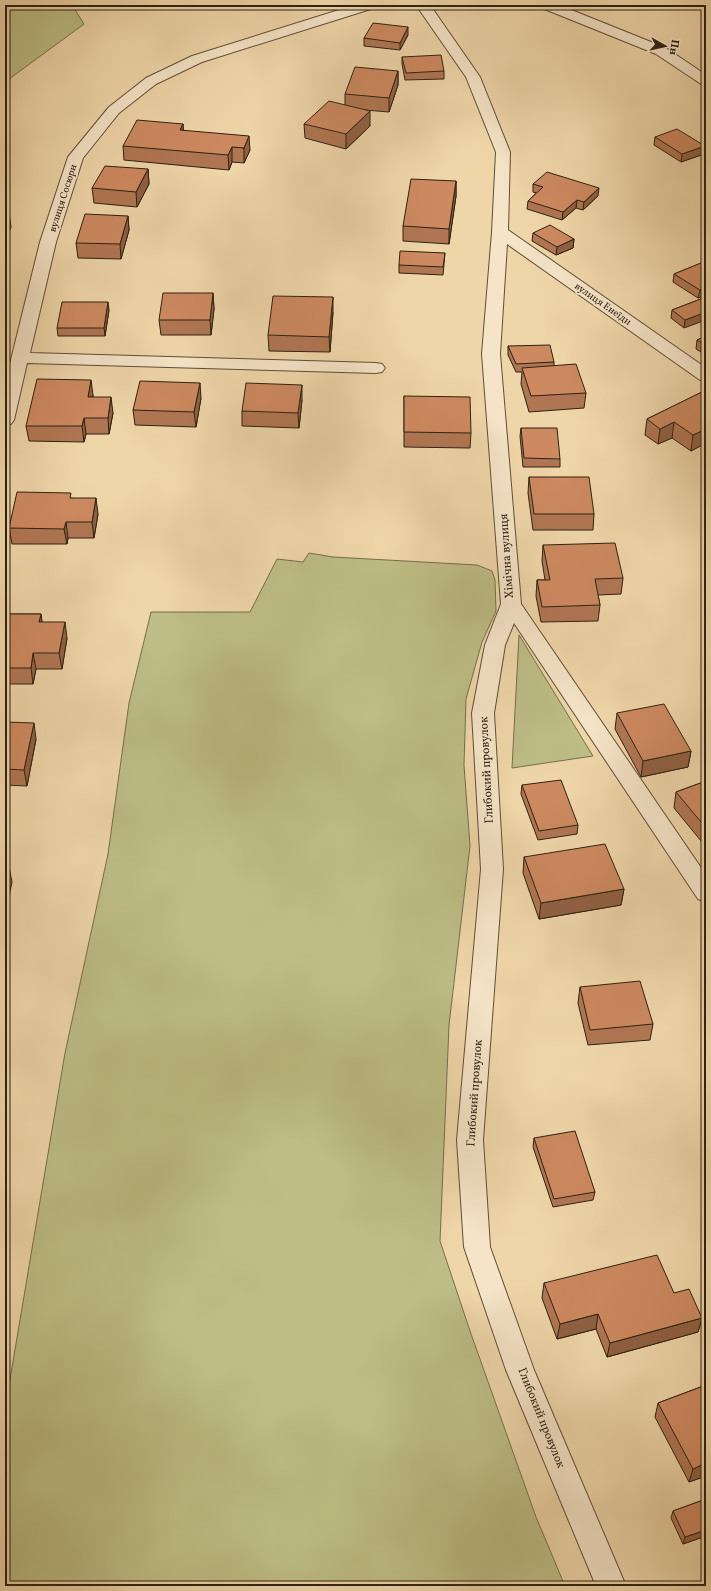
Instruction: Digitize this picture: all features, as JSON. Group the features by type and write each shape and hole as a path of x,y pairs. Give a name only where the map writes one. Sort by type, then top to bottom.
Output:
{"street":[{"name":"вулиця Сосюри","path":"5,420 48,242 76,157 114,110 151,81 197,59 369,5"},
{"path":"423,5 473,77 503,152 500,232"},
{"path":"547,5 661,51 706,80"},
{"name":"вулиця Енеїди","path":"500,232 706,376"},
{"name":"Хімічна вулиця","path":"500,232 491,354 511,604 706,893"},
{"path":"20,358 376,368"},
{"name":"Глибокий провулок","path":"511,604 495,645 483,713 492,870 470,1140 477,1247 520,1370 611,1586"}],"green space":[{"path":"5,5 72,5 84,24 5,82"},
{"path":"309,553 333,557 477,565 492,571 495,580 496,611 482,642 466,699 464,765 470,846 449,1025 440,1241 470,1331 536,1517 565,1586 5,1586 5,1409 65,1053 108,854 129,703 151,612 250,612 277,559 303,562"},
{"path":"519,635 593,756 512,768"}],"building":[{"path":"373,23 408,27 400,43 364,38"},
{"path":"441,55 444,71 406,73 402,57"},
{"path":"355,67 398,71 389,98 345,94"},
{"path":"329,101 370,111 346,134 304,124"},
{"path":"137,120 183,124 180,130 249,136 244,148 232,147 228,155 123,146"},
{"path":"677,129 705,146 682,154 655,137"},
{"path":"105,166 148,169 136,192 92,188"},
{"path":"547,172 599,188 584,202 577,200 563,212 528,201 543,187 533,184"},
{"path":"411,179 456,181 449,229 403,226"},
{"path":"5,212 9,213 5,223"},
{"path":"85,214 128,216 120,244 76,243"},
{"path":"550,225 574,239 557,247 533,233"},
{"path":"400,251 445,253 443,267 399,265"},
{"path":"706,261 706,287 700,290 674,274"},
{"path":"163,293 213,293 210,320 159,320"},
{"path":"273,296 333,297 329,337 268,335"},
{"path":"706,297 706,312 685,320 672,310"},
{"path":"62,302 108,302 104,328 57,328"},
{"path":"706,336 706,346 697,340"},
{"path":"550,345 554,362 516,364 508,346"},
{"path":"576,364 586,393 531,396 522,368"},
{"path":"37,379 91,380 88,397 111,397 108,418 84,418 82,426 26,426"},
{"path":"140,381 200,383 194,412 133,410"},
{"path":"246,383 302,385 298,413 242,411"},
{"path":"706,390 706,429 693,435 674,422 660,429 647,419"},
{"path":"404,396 470,397 471,433 404,432"},
{"path":"521,428 557,428 560,459 524,458"},
{"path":"529,477 589,477 594,514 534,514"},
{"path":"17,492 71,493 70,498 96,498 92,522 66,522 64,529 9,528"},
{"path":"615,543 623,578 595,579 600,605 542,607 537,580 550,580 543,545"},
{"path":"5,614 41,614 39,622 65,622 59,653 33,653 31,668 5,668"},
{"path":"664,704 691,751 643,761 617,713"},
{"path":"5,722 34,723 24,770 5,769"},
{"path":"561,780 578,825 539,831 522,785"},
{"path":"706,781 706,828 676,792"},
{"path":"605,844 624,889 541,903 524,857"},
{"path":"5,866 9,867 5,886"},
{"path":"640,981 653,1024 590,1030 580,987"},
{"path":"575,1131 595,1192 554,1199 534,1138"},
{"path":"657,1255 674,1293 689,1289 702,1318 610,1343 598,1314 560,1324 544,1283"},
{"path":"706,1385 706,1463 693,1469 658,1403"},
{"path":"706,1499 706,1530 685,1537 673,1511"}]}
